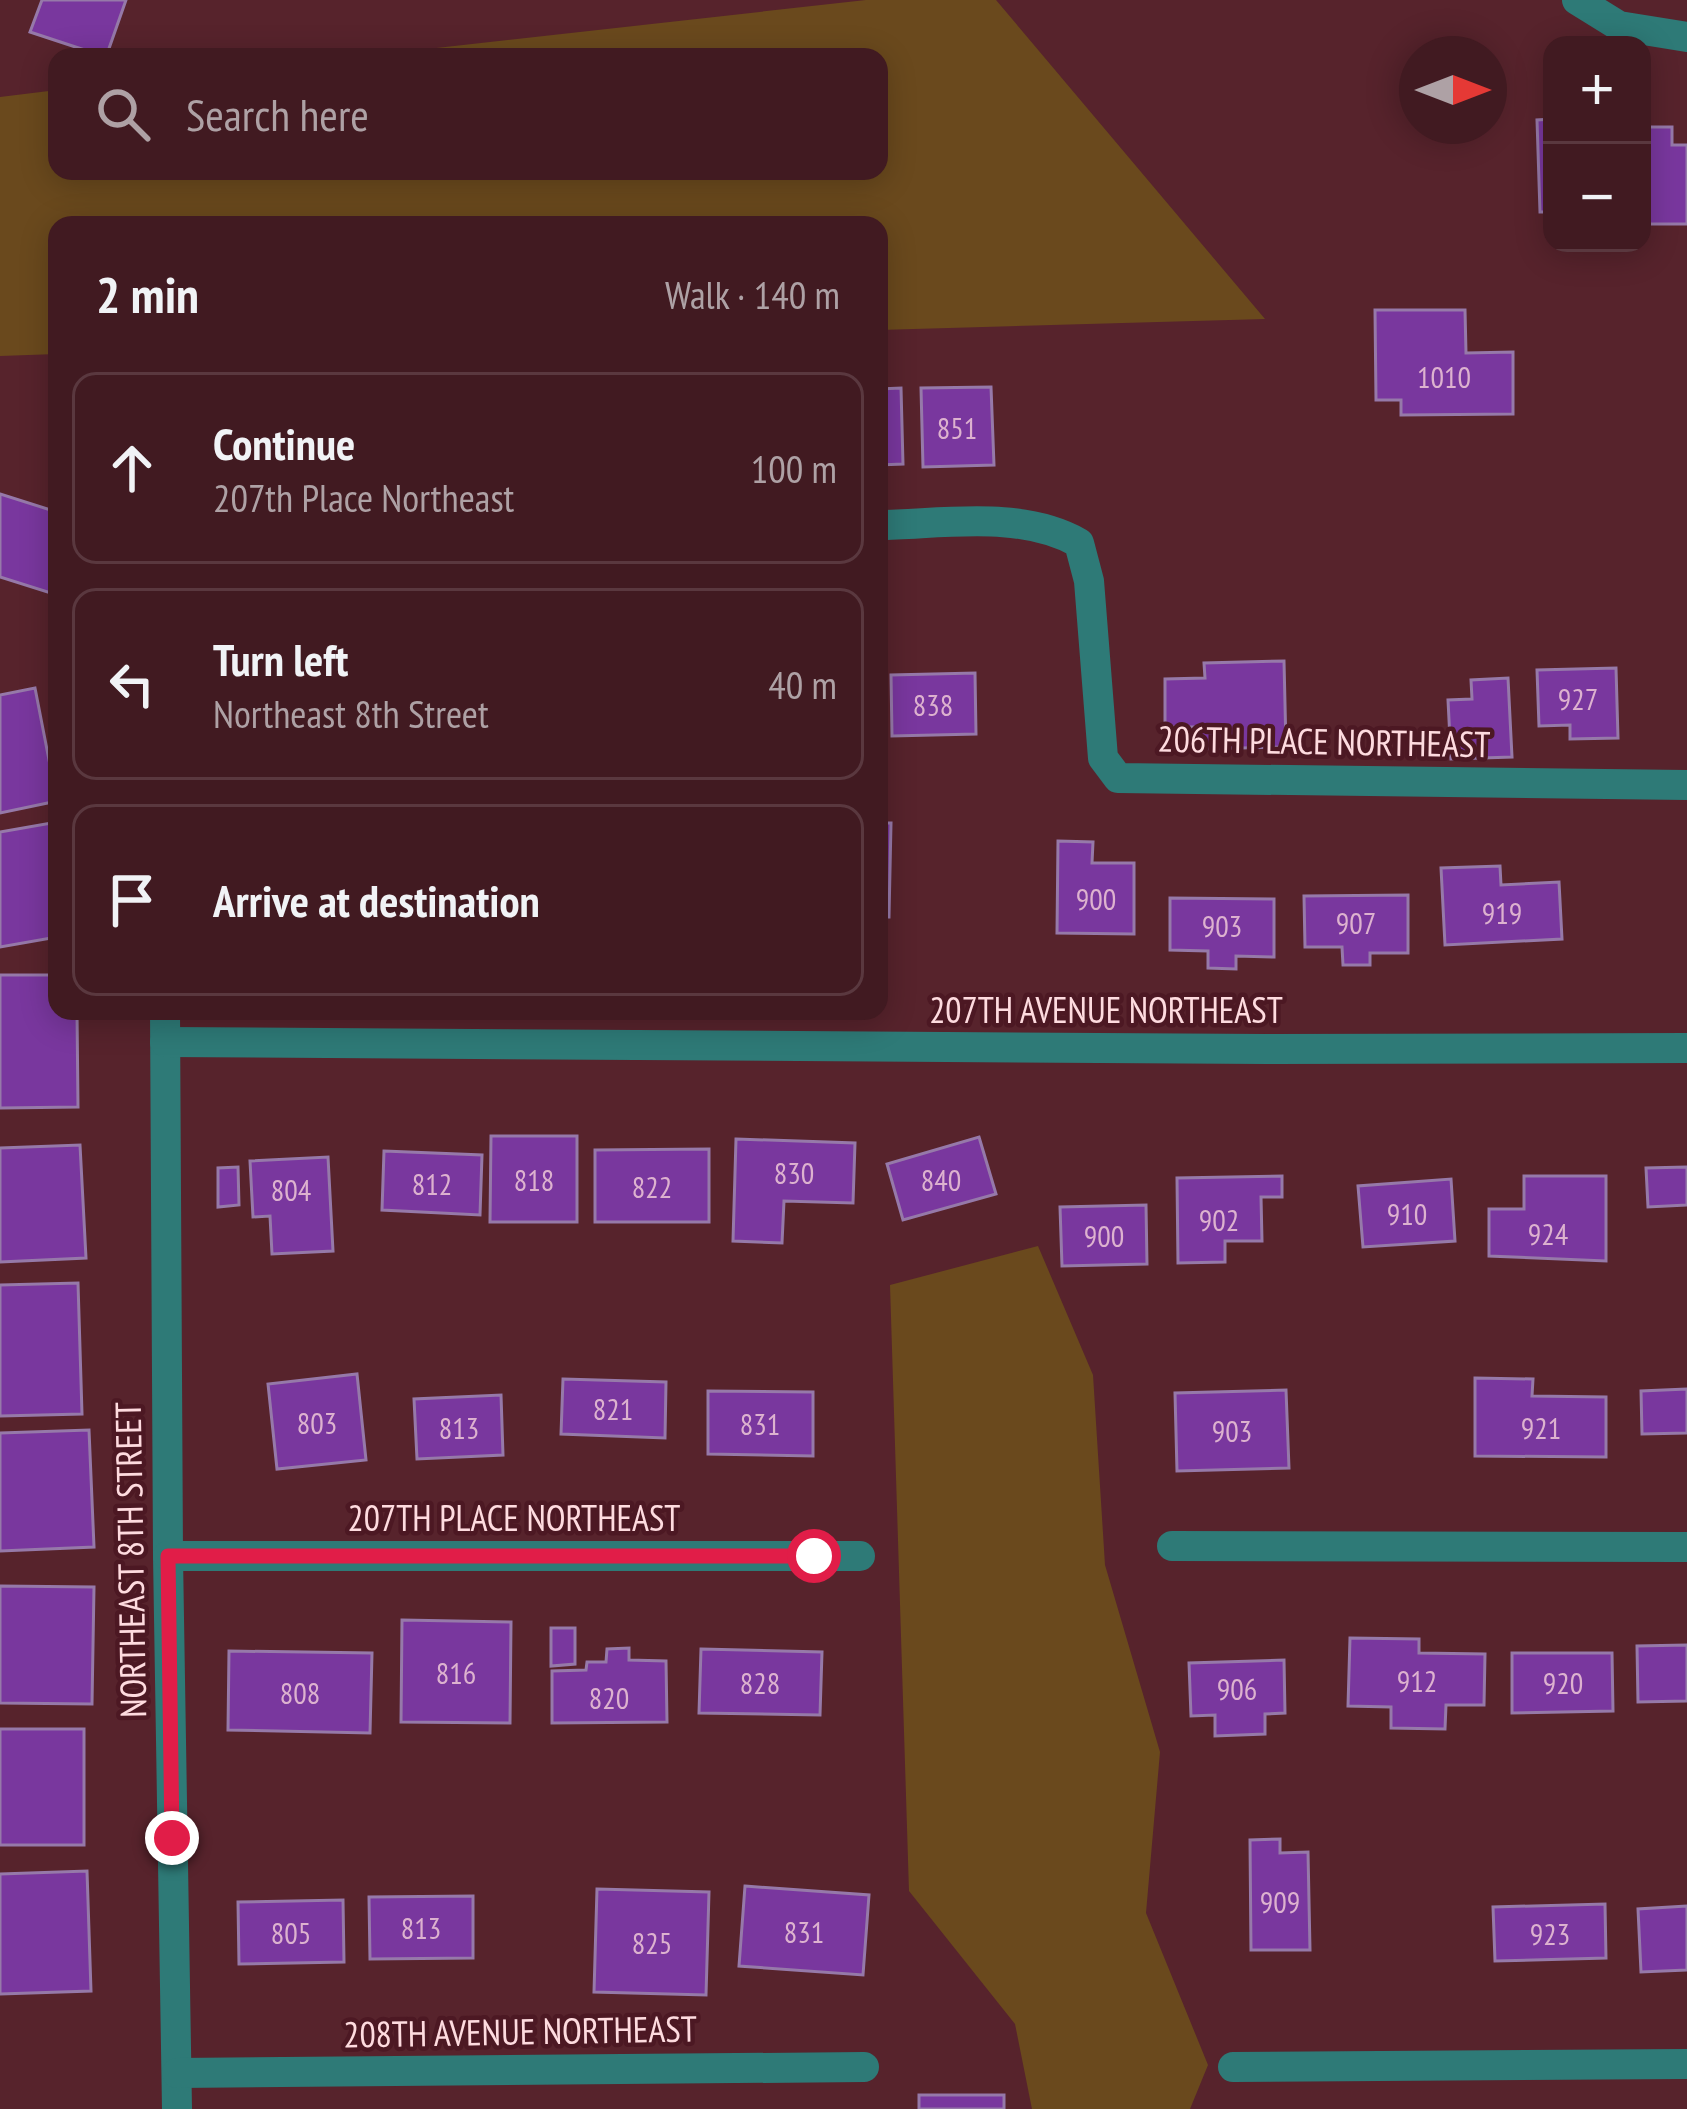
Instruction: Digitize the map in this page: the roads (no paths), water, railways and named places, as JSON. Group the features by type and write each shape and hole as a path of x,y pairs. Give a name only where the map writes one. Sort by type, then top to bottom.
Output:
{"street":[{"path":"1577,0 1619,26 1687,37"},
{"name":"206TH PLACE NORTHEAST","path":"888,525 1022,523 1057,530 1079,543 1089,581 1103,758 1118,778 1687,785"},
{"name":"207TH AVENUE NORTHEAST","path":"165,1026 1264,1049 1687,1048"},
{"name":"NORTHEAST 8TH STREET","path":"165,1026 177,2109"},
{"path":"1172,1546 1687,1547"},
{"name":"207TH PLACE NORTHEAST","path":"168,1556 860,1556"},
{"path":"1233,2067 1687,2064"},
{"name":"208TH AVENUE NORTHEAST","path":"177,2073 864,2067"}]}
